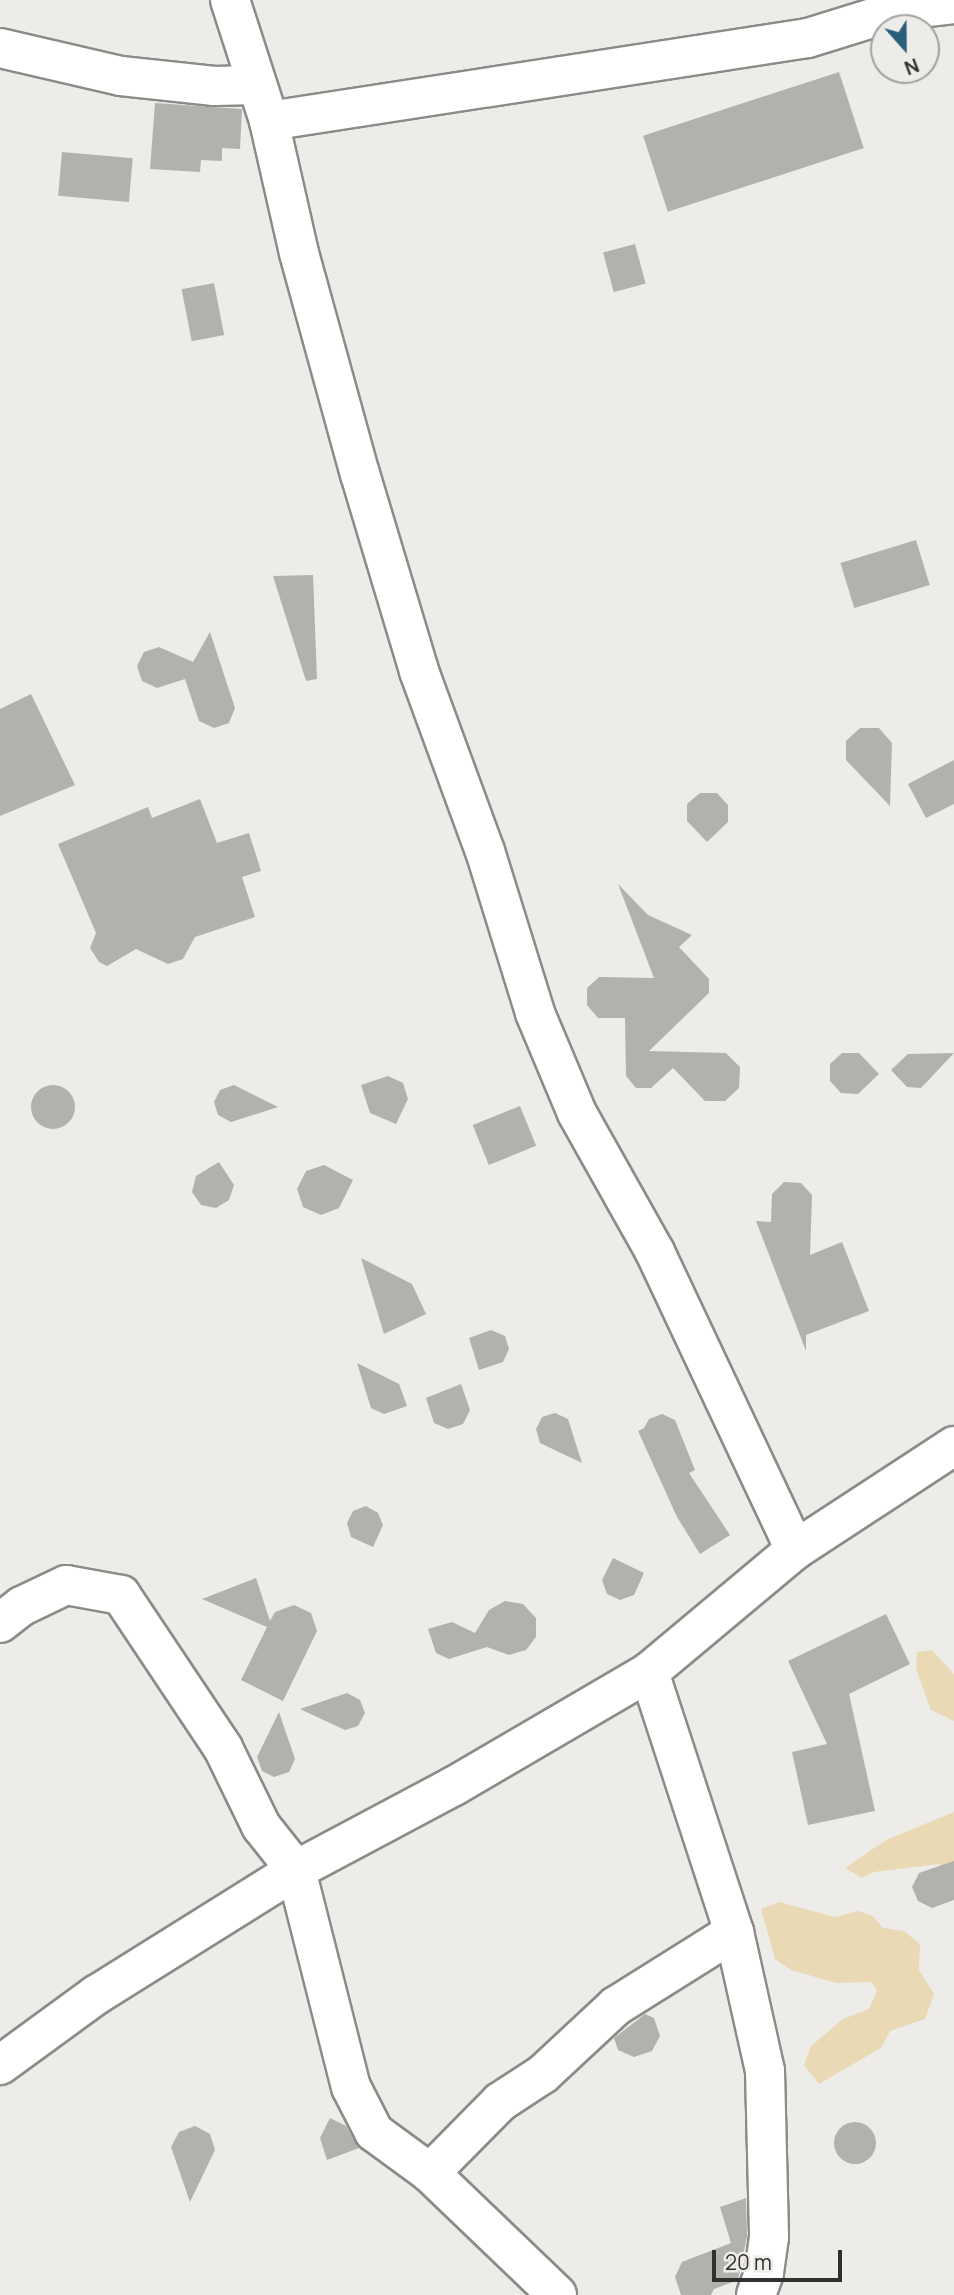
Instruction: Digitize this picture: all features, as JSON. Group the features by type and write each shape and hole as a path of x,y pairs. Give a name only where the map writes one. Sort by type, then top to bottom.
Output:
{"street":[{"path":"230,0 263,103 299,253 419,671 485,851 535,1013 577,1113 655,1252 795,1550"},
{"path":"0,48 121,76 214,86 263,103 808,38 892,5 954,4"},
{"path":"0,2065 96,1995 296,1870 454,1786 649,1672 795,1550 954,1446"},
{"path":"0,1623 22,1606 66,1585 121,1595 223,1748 261,1826 296,1870 351,2087 373,2132 430,2173 557,2295"},
{"path":"649,1672 734,1932 765,2071 769,2237 764,2273 756,2295"},
{"path":"430,2173 500,2102 542,2074 616,2006 734,1932"}],"shaded area":[{"path":"932,1650 954,1674 954,1721 931,1710 916,1669 917,1652"},
{"path":"954,1812 954,1885 939,1864 874,1872 862,1878 845,1868 886,1840"},
{"path":"779,1902 835,1917 858,1911 873,1916 883,1928 904,1931 920,1944 919,1970 934,1994 925,2019 890,2031 881,2048 819,2084 804,2065 811,2046 843,2019 869,2009 877,1990 871,1982 836,1983 791,1970 775,1959 761,1909"}],"building":[{"path":"839,72 864,148 668,212 643,136"},
{"path":"155,103 242,109 240,149 222,148 222,161 201,160 200,172 150,169"},
{"path":"62,152 133,158 129,202 58,196"},
{"path":"635,244 646,284 614,292 603,253"},
{"path":"214,283 224,335 192,341 182,289"},
{"path":"916,540 930,585 854,608 840,563"},
{"path":"313,575 317,679 306,681 273,576"},
{"path":"210,632 235,708 229,723 214,728 199,721 185,679 157,688 142,681 137,666 144,652 159,647 193,662"},
{"path":"31,694 75,785 0,816 0,709"},
{"path":"860,728 879,728 892,743 890,806 846,760 846,741"},
{"path":"954,760 954,804 926,818 908,784"},
{"path":"700,793 717,793 728,805 728,822 707,842 687,821 687,804"},
{"path":"200,799 217,843 249,833 261,871 242,877 255,917 195,937 183,959 168,964 136,949 107,966 99,962 90,948 96,933 58,844 148,807 152,818"},
{"path":"618,884 648,915 692,935 679,947 709,979 709,993 649,1051 726,1053 740,1067 739,1088 725,1101 705,1101 673,1068 651,1088 636,1088 626,1076 625,1018 598,1018 587,1005 587,988 599,977 654,978"},
{"path":"842,1053 859,1053 879,1074 858,1094 841,1093 830,1081 830,1064"},
{"path":"954,1053 921,1088 907,1087 891,1070 908,1054"},
{"path":"388,1076 403,1083 408,1099 396,1124 370,1113 361,1085"},
{"path":"53,1085 69,1091 75,1107 69,1123 53,1129 37,1123 31,1107 37,1091"},
{"path":"234,1085 278,1107 231,1122 218,1115 214,1102 220,1090"},
{"path":"520,1106 536,1146 489,1165 473,1125"},
{"path":"219,1162 234,1185 229,1200 216,1208 201,1205 192,1192 196,1176"},
{"path":"324,1165 353,1180 339,1208 321,1215 303,1207 297,1189 306,1171"},
{"path":"784,1182 801,1183 812,1195 810,1255 842,1242 869,1311 806,1335 806,1351 756,1221 771,1222 772,1194"},
{"path":"361,1258 412,1284 426,1314 384,1334"},
{"path":"491,1330 505,1336 509,1349 503,1362 479,1370 469,1338"},
{"path":"357,1363 399,1384 407,1406 384,1414 371,1408"},
{"path":"461,1384 470,1410 463,1424 448,1429 434,1423 426,1398"},
{"path":"555,1413 568,1419 582,1463 540,1443 536,1429 542,1417"},
{"path":"662,1414 675,1420 695,1470 689,1473 730,1535 700,1554 677,1517 638,1431 644,1428 649,1419"},
{"path":"366,1506 378,1513 383,1525 373,1547 351,1537 347,1523 353,1511"},
{"path":"613,1558 644,1573 634,1595 620,1600 607,1594 602,1580"},
{"path":"256,1578 270,1621 275,1612 294,1605 311,1613 317,1631 283,1701 241,1680 267,1627 202,1599"},
{"path":"505,1601 523,1604 536,1618 536,1637 526,1650 509,1655 487,1647 449,1659 436,1653 428,1629 452,1622 475,1633 489,1610"},
{"path":"886,1614 910,1664 849,1694 875,1811 808,1825 792,1752 827,1744 788,1661"},
{"path":"347,1693 360,1700 365,1713 358,1726 345,1730 300,1709"},
{"path":"279,1712 295,1759 289,1772 274,1777 262,1771 257,1757"},
{"path":"954,1861 954,1900 932,1908 918,1901 912,1887 919,1873"},
{"path":"645,2014 654,2018 660,2036 652,2051 634,2057 618,2050 614,2038"},
{"path":"330,2118 346,2126 359,2148 327,2160 320,2138"},
{"path":"855,2122 870,2128 876,2143 870,2158 855,2164 840,2158 834,2143 840,2128"},
{"path":"195,2126 210,2134 215,2150 190,2202 171,2147 179,2132"},
{"path":"746,2198 747,2236 738,2280 714,2289 711,2295 681,2295 675,2277 682,2262 731,2243 720,2207"}]}
